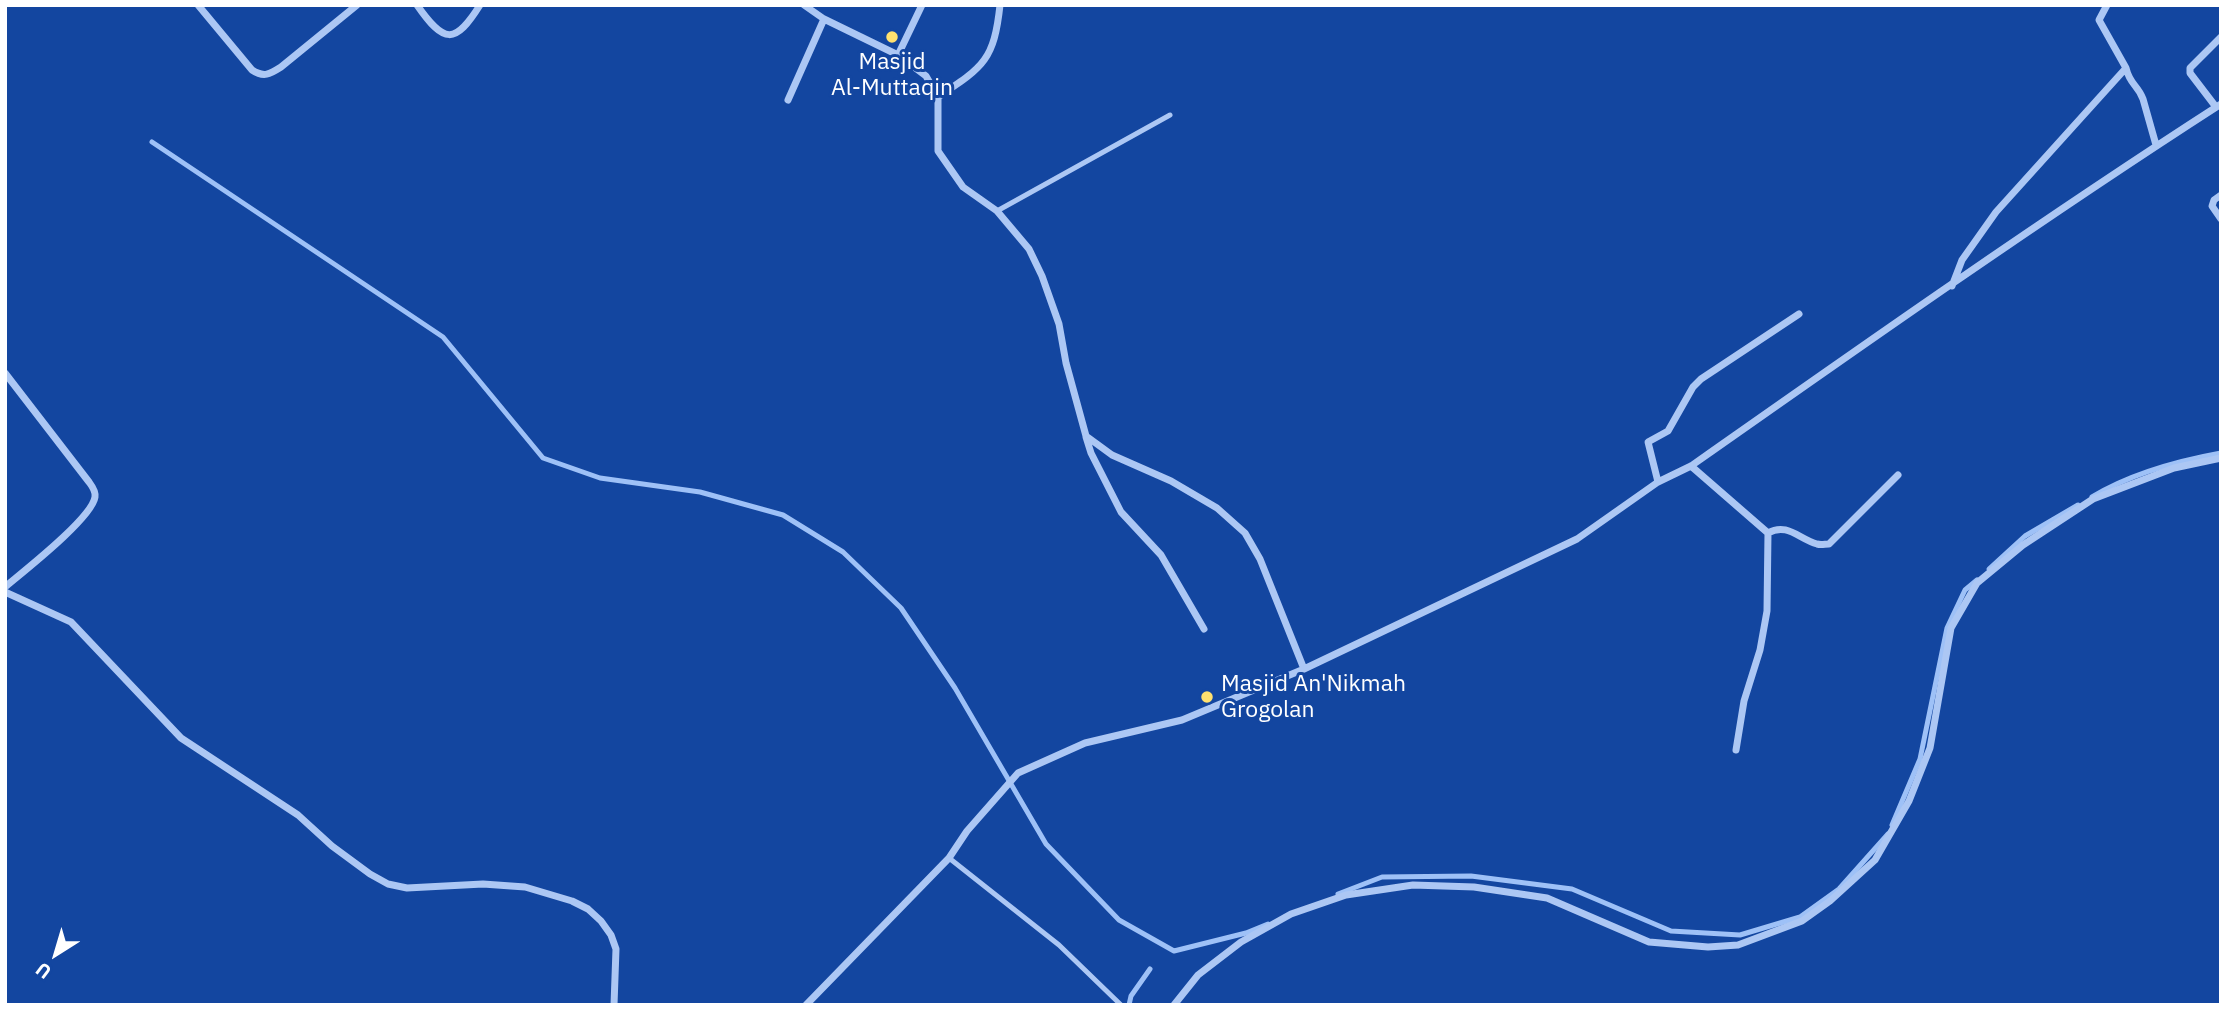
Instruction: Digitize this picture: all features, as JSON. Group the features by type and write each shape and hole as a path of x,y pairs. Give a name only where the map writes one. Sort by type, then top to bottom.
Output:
{"street":[{"path":"198,5 252,70 259,75 268,75 281,68 356,5"},
{"path":"417,5 430,24 442,33 455,34 466,27 480,5"},
{"path":"804,5 824,19 898,55 926,76 938,97 938,151 963,187 997,211 1029,249 1059,324 1069,375 1091,453 1121,512 1161,555 1205,629"},
{"path":"898,55 922,5"},
{"path":"938,97 967,78 985,61 997,35 1000,5"},
{"path":"2107,5 2099,20 2126,68 2131,83 2140,92 2156,145"},
{"path":"788,100 824,19"},
{"path":"806,1005 948,858 967,831 1018,773 1085,743 1182,720 1304,669 1577,539 1658,482 1691,466 1888,328 2156,145 2218,106 2190,74 2190,68 2221,37"},
{"path":"1952,286 1962,260 1996,212 2126,68"},
{"path":"2221,195 2212,203 2221,219"},
{"path":"1658,482 1648,442 1668,431 1696,383 1799,314"},
{"path":"5,373 89,482 95,497 86,516 5,589 71,622 181,738 298,815 332,846 388,884 407,888 482,884 525,887 572,901 588,909 601,921 617,949 614,1005"},
{"path":"1086,436 1112,455 1171,481 1217,508 1245,533 1260,559 1304,669"},
{"path":"1174,1005 1199,975 1241,943 1291,914 1346,895 1413,885 1474,887 1547,898 1649,942 1708,947 1738,945 1802,921 1830,901 1875,860 1909,801 1930,748 1951,628 1977,583 2023,545 2094,499 2174,468 2221,458"},
{"path":"1691,466 1768,533 1767,611 1760,650 1744,701 1736,750"},
{"path":"1768,533 1783,528 1817,544 1829,544 1898,475"}],"lane":[{"path":"997,211 1170,116"},
{"path":"948,858 1059,945 1120,1004"}],"waterway":[{"path":"152,142 443,337 543,458 600,478 700,492 783,515 843,552 901,608 955,688 1046,844 1119,920 1174,951 1246,933 1268,924"},
{"path":"2092,497 2154,469 2221,453"},
{"path":"1989,569 2025,536 2078,505"},
{"path":"1892,825 1920,759 1947,628 1965,590 1977,580"},
{"path":"1338,894 1382,877 1471,876 1572,889 1671,931 1740,935 1800,917 1839,889 1888,834"},
{"path":"1129,1005 1131,996 1150,969"}],"place":[{"name":"Masjid Al-Muttaqin","path":"892,37"},
{"name":"Masjid An'Nikmah Grogolan","path":"1207,697"}]}
